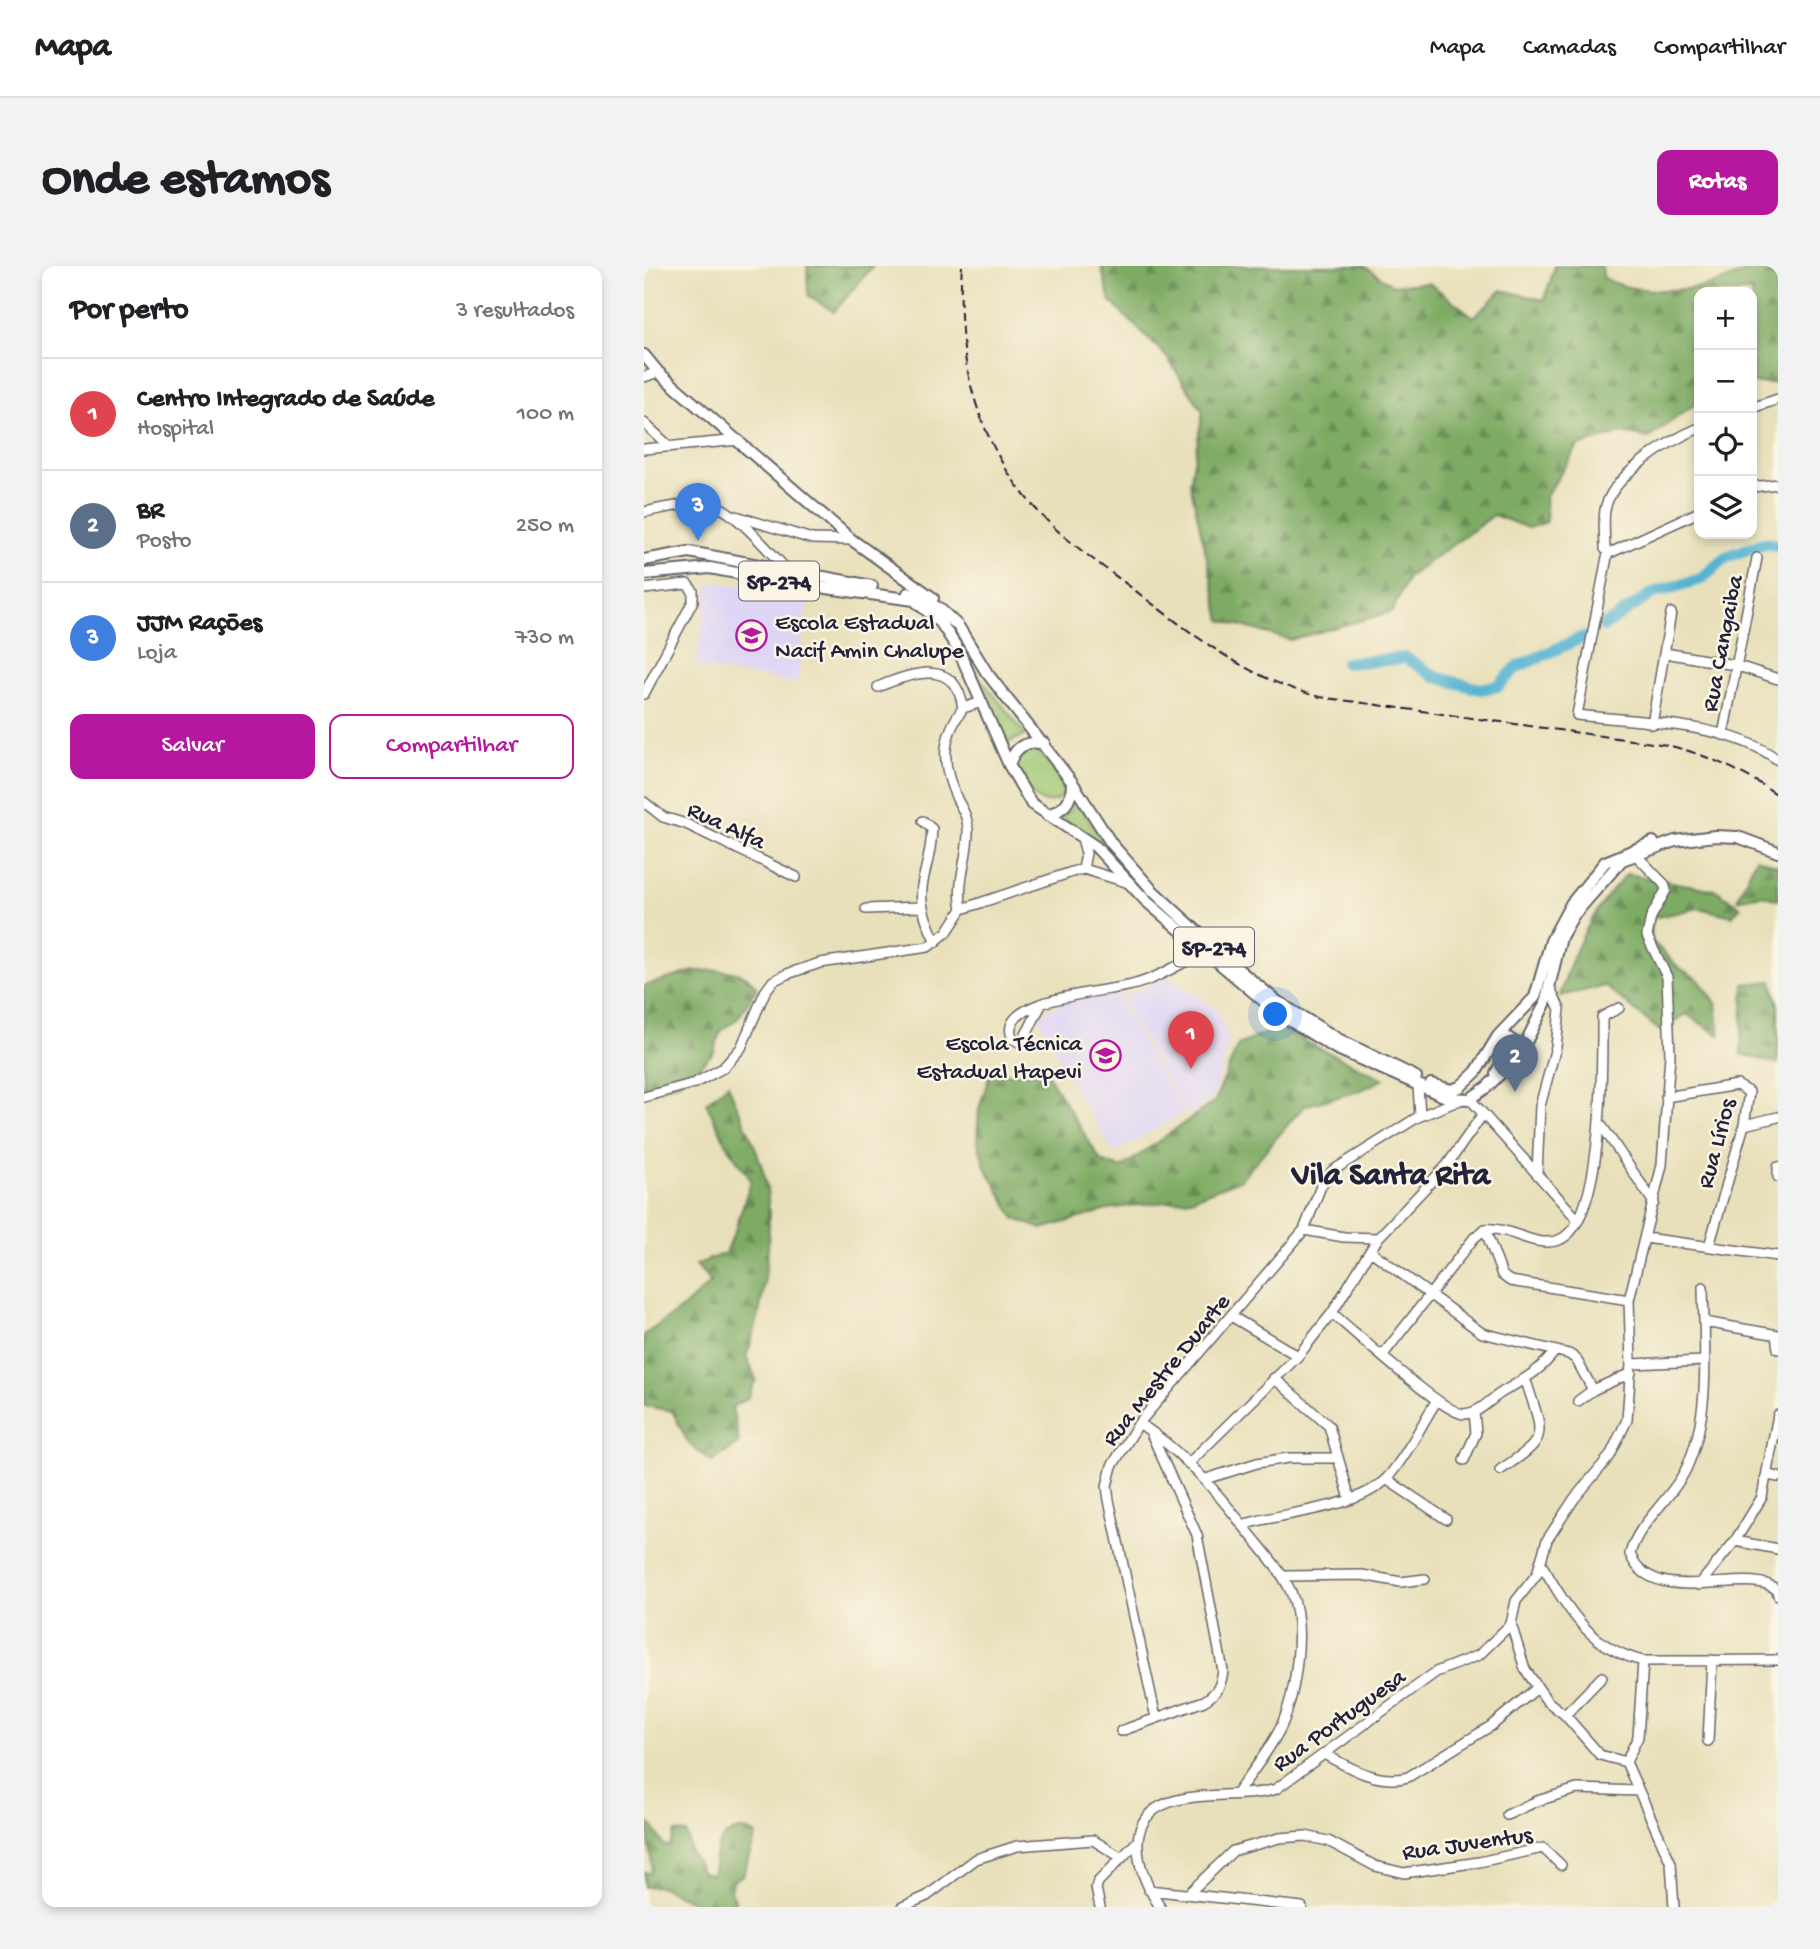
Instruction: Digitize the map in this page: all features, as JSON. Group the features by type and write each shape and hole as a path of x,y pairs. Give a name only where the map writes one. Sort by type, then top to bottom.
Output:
{"main road":[{"path":"644,355 658,372 852,540 927,592 939,608"},
{"path":"688,568 689,552"},
{"name":"SP-274","path":"644,560 689,552 912,594 939,608 958,626 987,673 1073,782 1111,843 1153,891 1278,1002 1338,1039 1444,1089 1460,1087 1476,1072 1498,1037 1535,997 1551,941 1571,904 1605,862 1636,846 1715,829 1742,831 1778,844"},
{"name":"SP-274","path":"644,574 710,568 790,583 914,600 947,631 1023,794 1046,815 1083,838 1112,862 1129,883 1260,999 1303,1030 1418,1086 1448,1098 1466,1099"},
{"path":"897,591 900,575"},
{"path":"1009,765 1015,751 1024,743 1044,743"},
{"path":"1046,815 1063,809 1070,801 1073,782"},
{"path":"1466,1099 1492,1082 1520,1054 1532,1035 1549,986 1561,937 1573,916 1622,860 1675,841 1714,836 1738,837 1778,852"},
{"path":"1484,1057 1502,1036 1512,1038 1512,1047 1492,1082"}],"street":[{"path":"644,377 658,372"},
{"path":"1757,406 1778,399"},
{"path":"644,423 670,447"},
{"path":"1694,430 1636,466 1619,485 1605,510 1608,553 1577,715 1723,735 1748,743 1778,760"},
{"path":"644,449 739,440"},
{"path":"1757,486 1778,484"},
{"path":"644,512 708,504 734,516 812,539 852,540"},
{"path":"1608,553 1694,514"},
{"path":"734,516 791,573"},
{"name":"Rua Cangaiba","path":"1723,735 1757,558"},
{"path":"644,589 687,584 693,591 693,601 644,694"},
{"path":"1651,724 1671,613"},
{"path":"1665,653 1735,665 1778,678"},
{"path":"878,687 920,672 934,674 955,682 961,693 963,708"},
{"path":"644,1097 695,1083 723,1068 741,1048 765,992 774,981 820,962 918,949 936,942 947,932 962,909 960,886 968,821 951,784 947,733 963,708 982,702"},
{"name":"Rua Alfa","path":"644,802 663,817 686,824 796,877"},
{"path":"923,821 932,829 921,877 920,907 936,942"},
{"path":"1083,838 1086,853 1083,869"},
{"path":"1626,1762 1600,1755 1537,1688 1525,1669 1511,1624 1516,1601 1537,1574 1556,1525 1621,1437 1628,1420 1631,1368 1629,1300 1662,1165 1670,1055 1670,992 1662,963 1647,936 1651,917 1666,890 1664,884 1636,855"},
{"path":"962,909 1083,869 1129,883"},
{"path":"866,909 920,907"},
{"path":"1043,1003 1074,993 1133,985 1206,951"},
{"path":"1537,1174 1541,1106 1556,1047 1560,1009 1549,986"},
{"path":"1485,1229 1544,1242 1556,1241 1566,1236 1578,1220 1589,1186 1600,1124 1602,1017 1619,1008"},
{"name":"Rua Lírios","path":"1666,1097 1737,1085 1744,1087 1750,1099 1709,1246"},
{"path":"1418,1086 1420,1115"},
{"path":"1466,1099 1483,1114 1578,1220"},
{"name":"Rua Mestre Duarte","path":"1156,1717 1107,1486 1112,1466 1139,1423 1304,1230 1321,1186 1332,1171 1420,1115 1466,1099"},
{"path":"1190,1462 1298,1356 1332,1313 1372,1252 1378,1238 1447,1165 1483,1114"},
{"path":"1744,1125 1778,1117"},
{"path":"1600,1124 1654,1202"},
{"path":"1517,1152 1537,1145"},
{"path":"1382,1356 1474,1238 1485,1229"},
{"path":"1485,1229 1502,1275 1510,1281 1629,1300"},
{"path":"1304,1230 1345,1237 1378,1238"},
{"path":"1645,1238 1778,1256"},
{"path":"1372,1252 1482,1333 1555,1351 1576,1359 1593,1390"},
{"path":"1703,1287 1703,1399 1687,1467 1639,1534 1630,1554 1642,1572 1656,1578 1699,1585 1766,1583 1777,1590 1778,1595"},
{"path":"1332,1313 1437,1400 1459,1413 1474,1412 1497,1395 1526,1381 1555,1351"},
{"path":"1231,1316 1298,1356"},
{"path":"1704,1322 1777,1335 1778,1349"},
{"path":"1578,1401 1631,1368 1705,1361"},
{"path":"1274,1378 1329,1426 1350,1499"},
{"path":"1500,1470 1534,1447 1539,1439 1536,1414 1526,1381"},
{"path":"1242,1525 1350,1499 1386,1479 1437,1400"},
{"path":"1464,1460 1476,1433 1474,1412"},
{"path":"1699,1585 1735,1541 1762,1497 1778,1415"},
{"path":"1139,1423 1190,1462 1206,1479 1283,1576 1292,1594 1300,1633 1286,1712 1265,1754 1237,1793"},
{"path":"1121,1731 1156,1717 1185,1710 1215,1694 1222,1683 1223,1671 1197,1535 1149,1429"},
{"path":"1206,1479 1257,1463 1288,1458 1338,1458"},
{"path":"1768,1475 1778,1477"},
{"path":"1386,1479 1446,1519"},
{"path":"1735,1541 1778,1549"},
{"path":"1540,1562 1578,1622 1595,1640 1612,1650 1643,1661 1778,1660"},
{"path":"1283,1576 1362,1575 1401,1582 1425,1579"},
{"name":"Rua Portuguesa","path":"1138,1841 1143,1821 1156,1808 1176,1800 1237,1793 1256,1794 1276,1789 1436,1672 1479,1655 1511,1624"},
{"path":"1708,1741 1712,1660"},
{"path":"1643,1661 1638,1737 1626,1762 1671,1863 1674,1907"},
{"path":"1565,1716 1602,1677"},
{"path":"1326,1755 1363,1773 1396,1781 1408,1777 1491,1726 1537,1688"},
{"path":"1507,1815 1537,1801 1577,1789 1639,1791"},
{"name":"Rua Juventus","path":"1189,1893 1233,1851 1279,1838 1318,1838 1375,1866 1404,1873 1479,1863 1543,1848 1561,1865"},
{"path":"902,1907 927,1896 976,1859 1017,1846 1093,1840 1111,1854 1122,1858"},
{"path":"1100,1907 1096,1885 1138,1841"},
{"path":"1138,1841 1141,1868 1149,1890 1160,1907"},
{"path":"1149,1890 1189,1893 1250,1904 1302,1907"}],"shaded area":[{"name":"Escola Estadual Nacif Amin Chalupe","path":"708,583 800,589 812,598 807,602 798,683 696,667"},
{"path":"1168,977 1216,1009 1230,1039 1212,1099 1188,1114 1117,993 1125,995"},
{"name":"Escola Técnica Estadual Itapevi","path":"1114,993 1185,1112 1114,1153 1078,1096 1038,1016 1070,1000"}],"green space":[{"path":"807,266 873,266 834,312 808,295"},
{"path":"1101,266 1364,266 1392,285 1429,283 1474,317 1502,290 1544,300 1555,266 1602,266 1603,277 1626,286 1655,290 1694,287 1694,405 1649,438 1622,433 1578,446 1545,498 1547,522 1528,528 1494,515 1408,577 1392,612 1290,640 1221,620 1190,483 1203,412 1166,356 1110,301"},
{"path":"1778,267 1778,383 1757,383 1757,287 1698,287 1720,282 1749,270"},
{"path":"971,666 1026,735 1009,742 1007,746"},
{"path":"1027,747 1039,754 1051,767 1060,782 1063,796 1045,802 1031,794 1021,778 1015,760"},
{"path":"1075,798 1104,844 1058,816 1071,811"},
{"path":"1756,858 1778,866 1778,900 1762,895 1737,900"},
{"path":"1627,874 1716,890 1741,907 1732,916 1699,908 1652,918 1651,940 1678,967 1698,979 1716,1003 1720,1036 1686,1014 1660,1031 1605,986 1560,996 1571,962 1586,930"},
{"path":"694,971 737,973 752,981 757,988 738,1018 720,1032 714,1052 679,1082 644,1095 644,986"},
{"path":"1772,981 1778,1006 1778,1064 1741,1054 1744,984"},
{"path":"1277,1028 1384,1079 1359,1091 1304,1106 1240,1180 1191,1199 1114,1208 1042,1229 1015,1219 985,1166 977,1139 979,1109 990,1074 1046,1072 1101,1161 1121,1168 1215,1101 1238,1045"},
{"path":"728,1084 764,1175 769,1216 768,1241 763,1292 746,1356 756,1379 748,1398 732,1407 739,1443 712,1462 689,1444 672,1411 644,1406 644,1335 684,1307 711,1282 696,1265 725,1253 735,1231 751,1180 729,1149 706,1103"},
{"path":"651,1824 664,1845 670,1846 675,1832 686,1833 691,1853 702,1872 712,1874 718,1845 727,1835 744,1830 756,1835 743,1875 734,1880 730,1890 735,1899 734,1907 704,1907 660,1886 644,1887 644,1872 649,1873 652,1868 648,1829"}],"waterway":[{"path":"1604,626 1653,593 1701,579 1726,557 1764,543 1778,545"},
{"path":"1346,663 1406,658 1436,677 1480,689 1498,686 1517,667 1583,637"}],"railway":[{"path":"962,266 963,339 969,375 978,410 1009,474 1031,504 1068,540 1167,615 1228,657 1271,680 1320,697 1667,745 1724,765 1778,795"}],"place":[{"name":"JJM Rações","path":"698,541"},
{"name":"Escola Estadual Nacif Amin Chalupe","path":"752,635"},
{"name":"Escola Técnica Estadual Itapevi","path":"1105,1056"},
{"name":"Centro Integrado de Saúde","path":"1191,1069"},
{"name":"BR","path":"1515,1092"}],"district":[{"name":"Vila Santa Rita","path":"1391,1172"}]}
